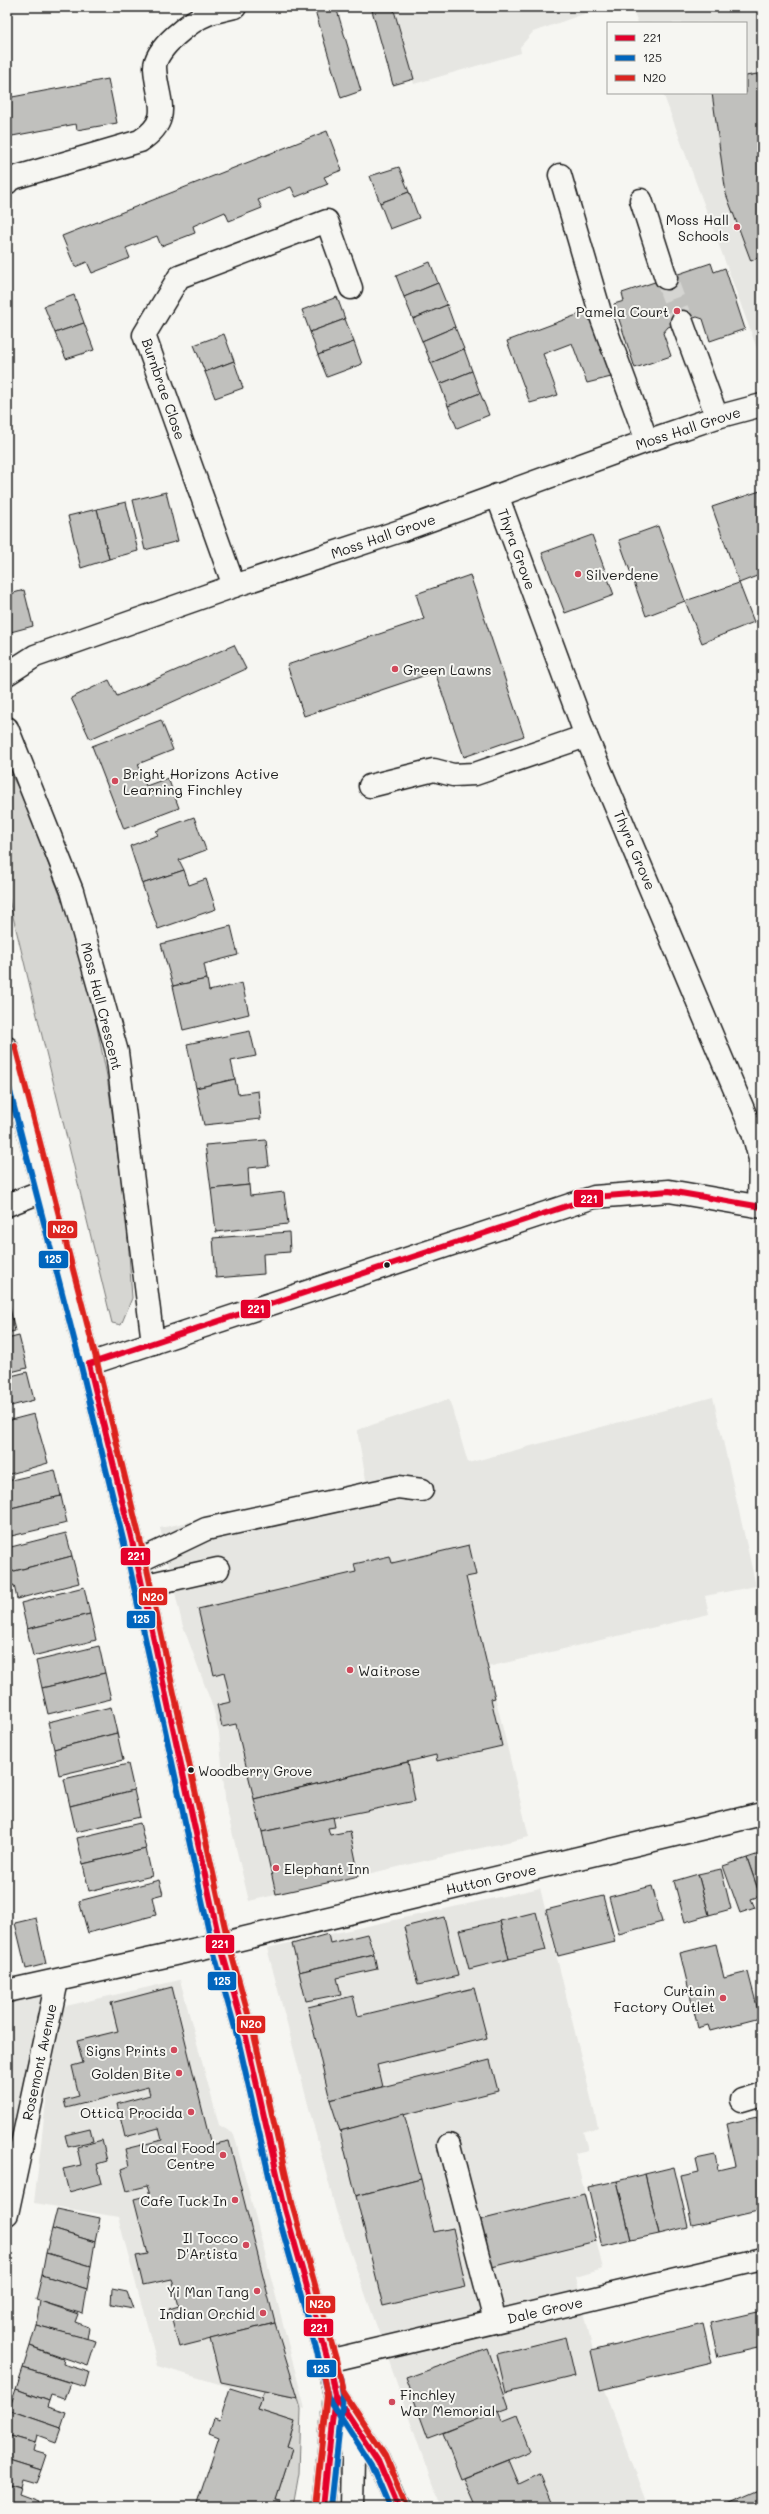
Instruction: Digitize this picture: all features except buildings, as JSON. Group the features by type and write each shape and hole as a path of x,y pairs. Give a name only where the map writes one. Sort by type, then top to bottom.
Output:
{"street":[{"path":"7,183 10,179 140,141 151,134 163,111 155,66 162,51 176,35 206,14 234,7"},
{"path":"560,175 602,318 647,441"},
{"path":"641,200 666,278"},
{"name":"Burnbrae Close","path":"234,586 144,335 180,277 327,221 351,288"},
{"path":"682,322 717,417"},
{"name":"Moss Hall Grove","path":"7,674 36,656 234,586 403,530 647,441 717,417 762,405"},
{"name":"Thyra Grove","path":"497,495 586,736 758,1131 760,1159 760,1207"},
{"name":"Moss Hall Crescent","path":"7,728 72,891 117,1052 153,1343"},
{"path":"370,786 434,770 453,775 474,774 586,736"},
{"path":"7,1048 43,1192 89,1364 137,1562 220,1944 246,2037 285,2209 328,2361 335,2394 323,2507"},
{"path":"89,1364 594,1197 669,1191 760,1207"},
{"path":"7,1205 43,1192"},
{"path":"137,1562 206,1529 398,1487 422,1490"},
{"path":"142,1586 218,1570"},
{"name":"Hutton Grove","path":"220,1944 762,1814"},
{"path":"7,1992 220,1944"},
{"name":"Rosemont Avenue","path":"7,2214 57,1981"},
{"path":"449,2145 495,2321"},
{"name":"Dale Grove","path":"328,2361 762,2259"},
{"path":"335,2394 378,2460 398,2507"},
{"path":"347,2414 353,2458 352,2507"}],"shaded area":[{"path":"394,7 603,7 533,32 520,47 521,53 414,84"},
{"name":"Moss Hall Schools","path":"632,7 762,7 762,362 663,94 747,94 747,22 638,22"},
{"path":"7,767 24,799 82,954 107,1076 127,1223 132,1298 121,1325 112,1323 7,892"},
{"path":"713,1397 756,1586 705,1596 709,1614 488,1667 529,1837 249,1901 226,1807 219,1733 213,1708 182,1623 160,1528 367,1485 357,1430 449,1399 468,1463"},
{"path":"540,1888 598,2127 583,2132 588,2150 575,2153 603,2269 576,2277 598,2372 649,2507 444,2507 433,2486 336,2211 267,1948"},
{"path":"180,1980 219,2125 234,2134 305,2409 158,2366 118,2217 34,2203 57,2008"},
{"path":"55,1982 7,2158 7,1991"},
{"path":"264,2391 298,2398 301,2409 299,2473 293,2507 279,2507 281,2500 276,2499 292,2449 287,2447 295,2422 258,2410"}],"tunnel":[{"path":"666,278 682,322"}],"transit line":[{"name":"N20","path":"15,1046 97,1362 145,1560 228,1942 254,2035 293,2207 336,2359 343,2392 385,2456 405,2504"},
{"name":"125","path":"7,1080 81,1366 129,1564 212,1946 238,2039 277,2211 320,2363 328,2398 371,2464 389,2507"},
{"name":"221","path":"89,1364 594,1197 669,1191 762,1207"},
{"name":"221","path":"89,1364 137,1562 220,1944 246,2037 285,2209 328,2361 335,2395 378,2460 398,2507"},
{"name":"125","path":"331,2507 343,2396 340,2377"},
{"name":"N20","path":"315,2506 327,2395 324,2379"},
{"name":"221","path":"323,2507 335,2395 332,2379"}],"place":[{"name":"Moss Hall Schools","path":"737,227"},
{"name":"Pamela Court","path":"677,311"},
{"name":"Silverdene","path":"578,574"},
{"name":"Green Lawns","path":"395,669"},
{"name":"Bright Horizons Active Learning Finchley","path":"115,781"},
{"name":"Waitrose","path":"350,1670"},
{"name":"Woodberry Grove","path":"191,1770"},
{"name":"Elephant Inn","path":"276,1868"},
{"name":"Curtain Factory Outlet","path":"723,1998"},
{"name":"Signs Prints","path":"174,2050"},
{"name":"Golden Bite","path":"179,2073"},
{"name":"Ottica Procida","path":"191,2112"},
{"name":"Local Food Centre","path":"223,2155"},
{"name":"Cafe Tuck In","path":"235,2200"},
{"name":"Il Tocco D'Artista","path":"246,2245"},
{"name":"Yi Man Tang","path":"257,2291"},
{"name":"Indian Orchid","path":"263,2313"},
{"name":"Finchley War Memorial","path":"392,2402"}]}
